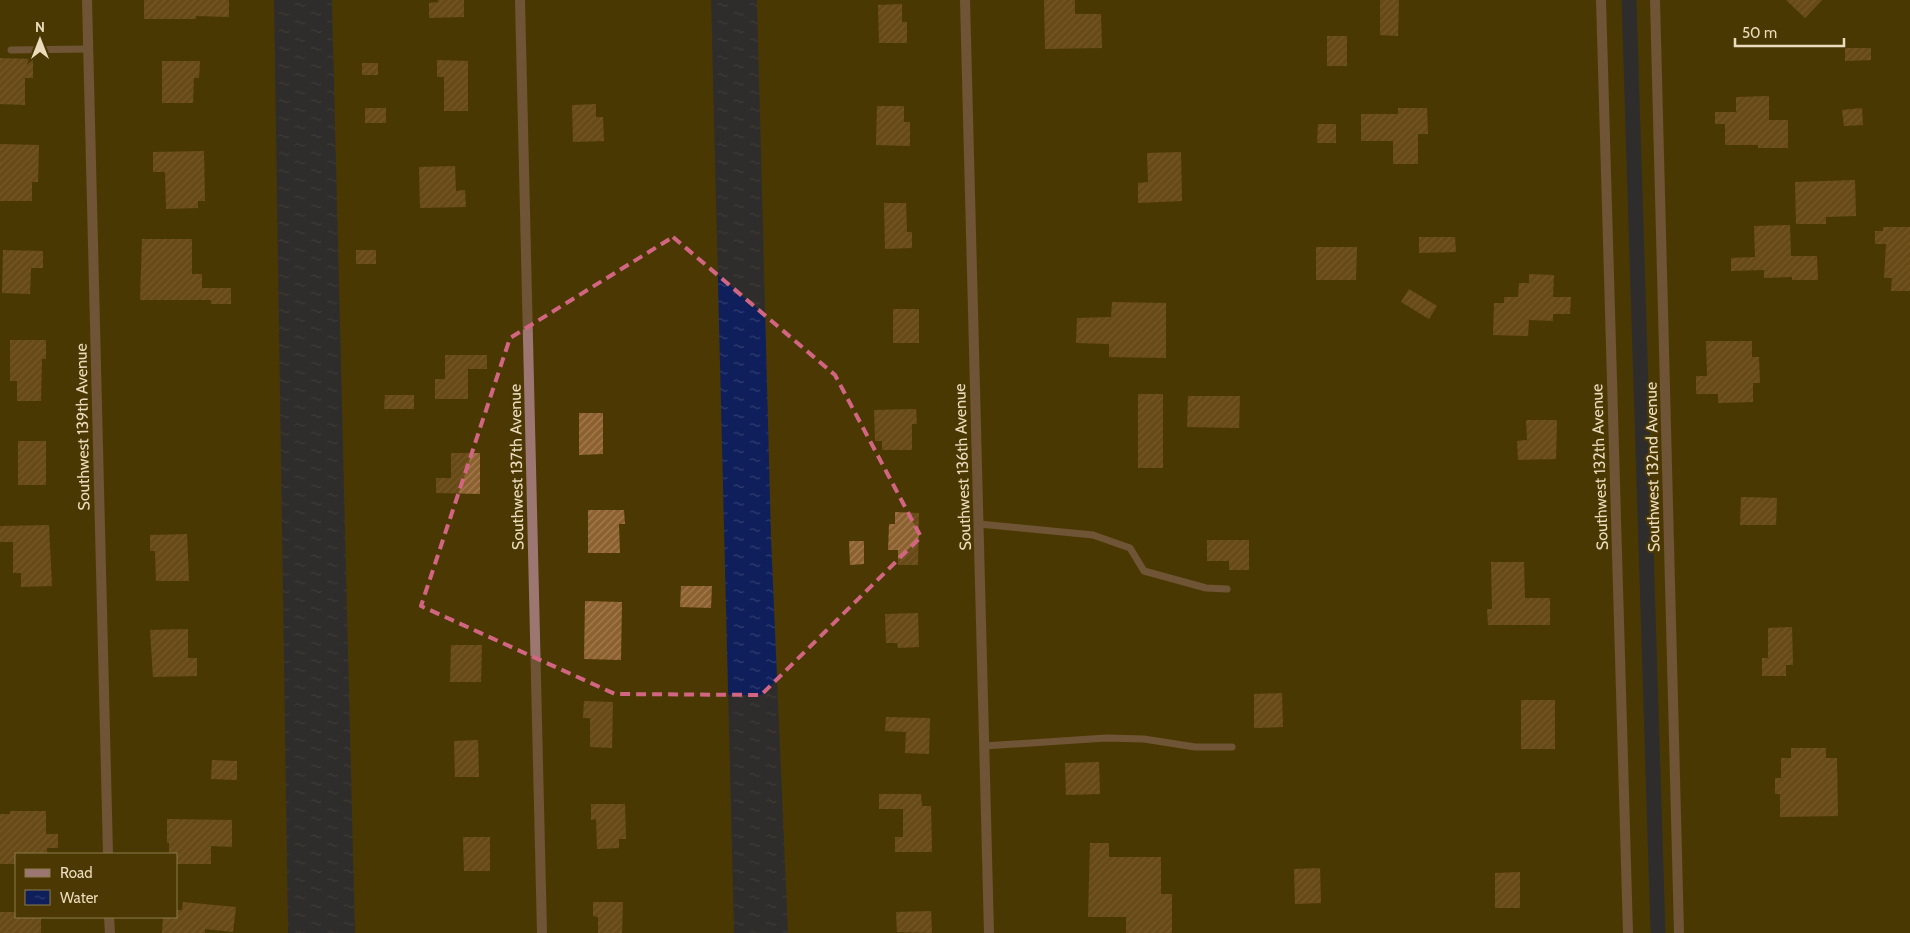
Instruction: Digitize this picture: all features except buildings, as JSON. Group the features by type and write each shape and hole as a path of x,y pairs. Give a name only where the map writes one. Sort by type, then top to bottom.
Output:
{"street":[{"name":"Southwest 139th Avenue","path":"87,0 108,853"},
{"name":"Southwest 137th Avenue","path":"520,0 542,933"},
{"name":"Southwest 136th Avenue","path":"965,0 989,933"},
{"name":"Southwest 132th Avenue","path":"1601,0 1628,933"},
{"name":"Southwest 132nd Avenue","path":"1655,0 1679,933"},
{"path":"109,918 110,933"}],"lane":[{"path":"11,50 88,48"},
{"path":"978,524 1093,535 1130,548 1144,571 1206,588 1227,589"},
{"path":"984,746 1106,738 1144,739 1196,747 1232,747"}],"highlighted area":[{"path":"673,237 835,375 921,537 761,695 615,694 421,606 510,338"}],"water":[{"path":"274,0 332,0 355,933 288,933"},
{"path":"711,0 757,0 771,538 788,933 734,933"}],"waterway":[{"path":"1629,0 1658,933"}]}
